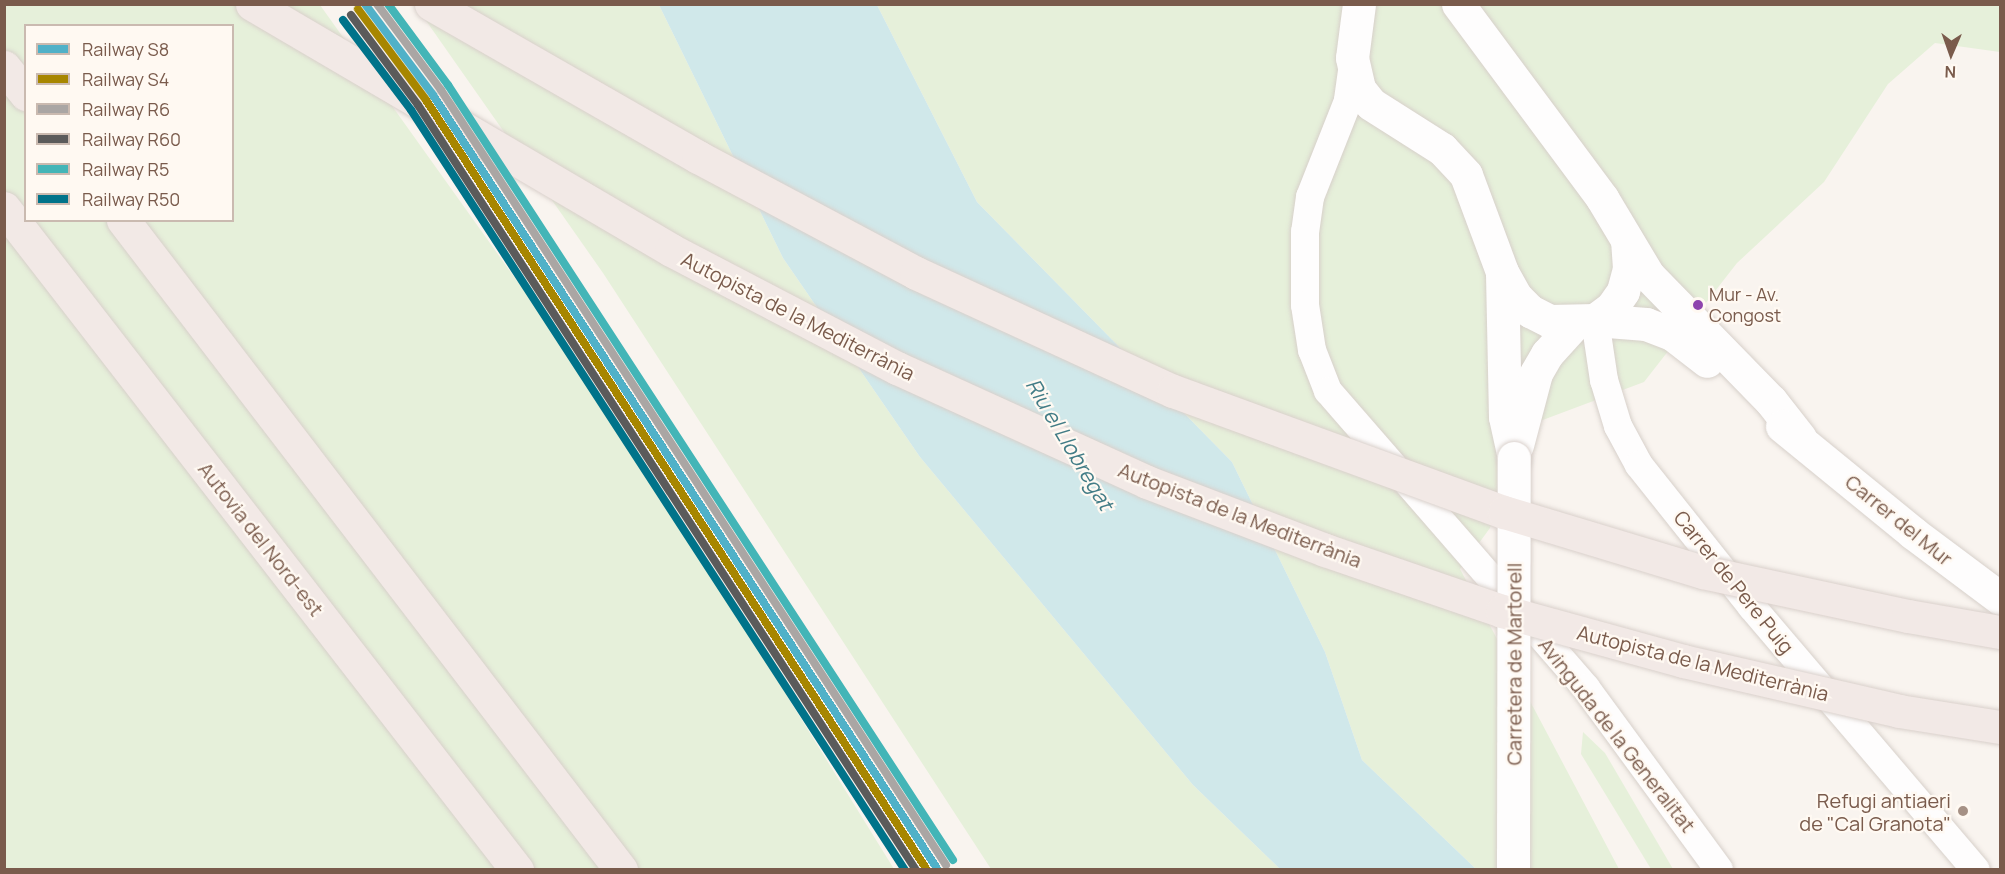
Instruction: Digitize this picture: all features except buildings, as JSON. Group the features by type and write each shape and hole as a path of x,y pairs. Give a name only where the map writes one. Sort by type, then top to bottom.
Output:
{"highway":[{"name":"Autopista de la Mediterrània","path":"252,4 671,250 897,368 1147,482 1325,550 1513,614 1683,662 1899,711 2001,727"},
{"path":"430,4 698,157 916,273 1173,391 1504,512 1703,572 1908,616 2001,632"},
{"path":"4,67 24,92"},
{"name":"Autovia del Nord-est","path":"4,208 517,870"},
{"path":"125,222 621,870"}],"main road":[{"name":"Carrer del Mur","path":"1458,4 1539,108 1648,275 1771,401 1800,438"},
{"path":"1364,11 1353,71 1359,89 1371,104 1442,149 1466,175 1502,272 1505,417 1514,458"},
{"path":"1514,458 1536,373 1547,354 1585,322 1612,307 1623,291 1629,268 1627,241"},
{"name":"Carrer del Mur","path":"1502,272 1516,297 1530,311 1550,321 1646,324 1672,334 1697,351 1755,408 1800,438 1913,533 2001,598"},
{"name":"Carretera de Martorell","path":"1514,458 1514,870"}],"street":[{"name":"Avinguda de la Generalitat","path":"1353,71 1348,101 1310,197 1305,232 1302,271 1307,316 1312,350 1328,391 1586,688 1719,870"},
{"name":"Carrer de Pere Puig","path":"1585,322 1618,426 1639,465 1752,607 1976,870"}],"green space":[{"path":"5,5 320,5 617,421 894,869 5,870"},
{"path":"415,5 659,5 783,258 920,457 1193,785 1280,869 991,869 603,273"},
{"path":"877,5 2000,5 2000,52 1935,43 1888,84 1824,182 1737,263 1644,382 1524,427 1490,528 1460,569 1619,869 1476,869 1362,760 1325,652 1232,462 977,202"},
{"path":"1583,732 1605,753 1673,869 1651,869 1581,754"}],"water":[{"name":"Riu el Llobregat","path":"659,5 877,5 977,202 1232,462 1325,652 1362,760 1476,869 1280,869 1193,785 920,457 783,258"}],"rail line":[{"name":"S8","path":"365,4 433,95 938,870"},
{"name":"R6","path":"377,4 441,90 946,865"},
{"name":"R5","path":"388,4 448,85 953,860"},
{"name":"S4","path":"358,9 426,100 927,870"},
{"name":"R60","path":"351,15 418,105 916,870"},
{"name":"R50","path":"343,20 411,110 905,870"}],"place":[{"name":"Mur - Av. Congost","path":"1698,305"},
{"name":"Refugi antiaeri de \"Cal Granota\"","path":"1963,811"}]}
